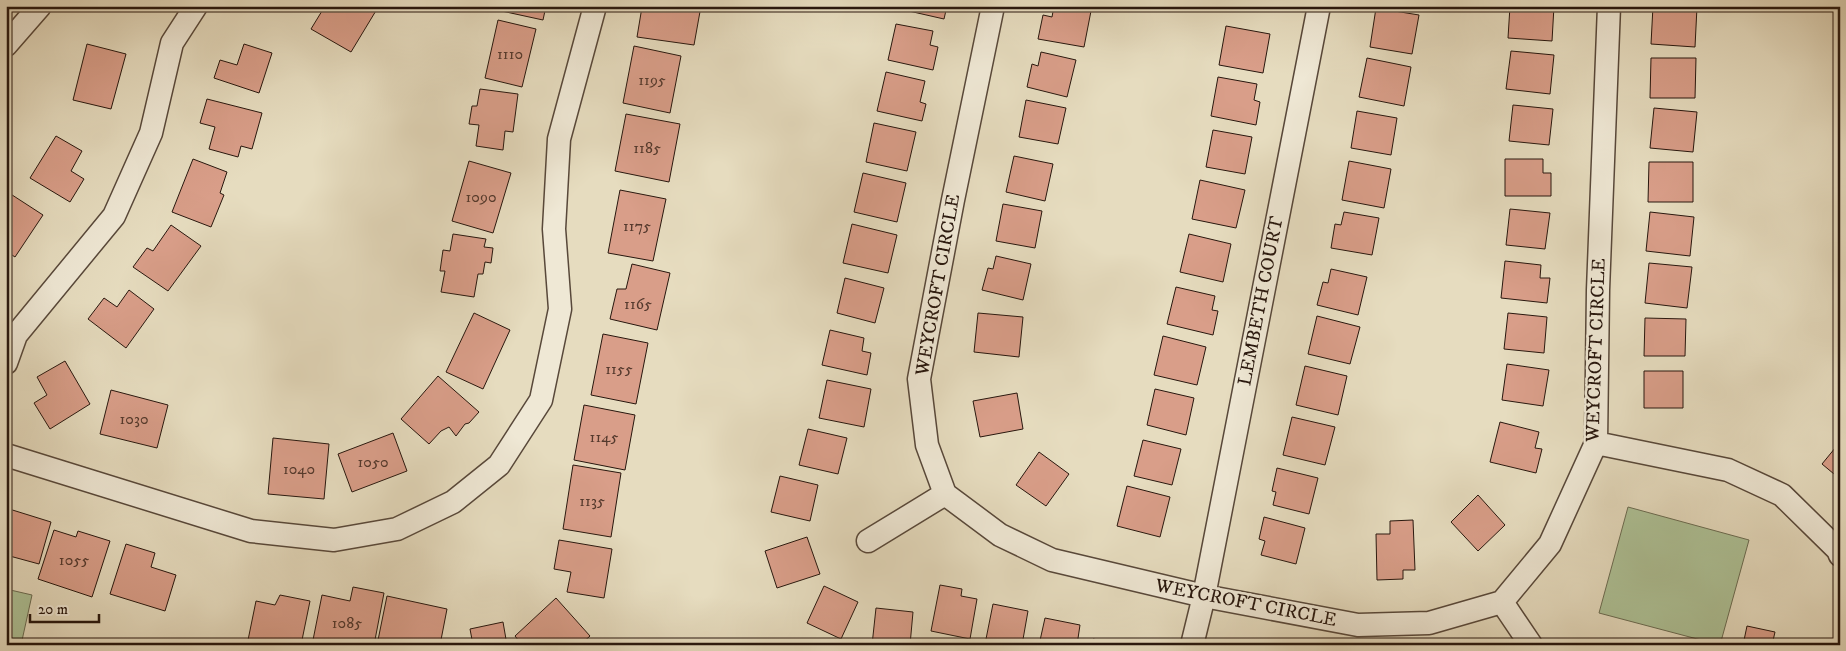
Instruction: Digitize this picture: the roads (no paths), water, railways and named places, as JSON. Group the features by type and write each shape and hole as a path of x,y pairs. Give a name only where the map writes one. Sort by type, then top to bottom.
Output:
{"street":[{"path":"6,45 40,6"},
{"path":"6,363 16,336 114,216 151,133 172,43 196,6"},
{"path":"6,455 251,531 274,534 334,540 397,529 453,502 499,465 541,400 560,309 554,229 559,140 595,6"},
{"name":"WEYCROFT CIRCLE","path":"992,6 919,379 927,445 945,494 1000,535 1052,560 1204,596 1358,625 1429,622 1502,602 1550,544 1596,443 1598,281 1609,6"},
{"name":"LEMBETH COURT","path":"1192,645 1204,596 1319,6"},
{"path":"1596,443 1728,470 1782,495 1839,551"},
{"path":"868,541 945,494"},
{"path":"1502,602 1531,645"}]}
